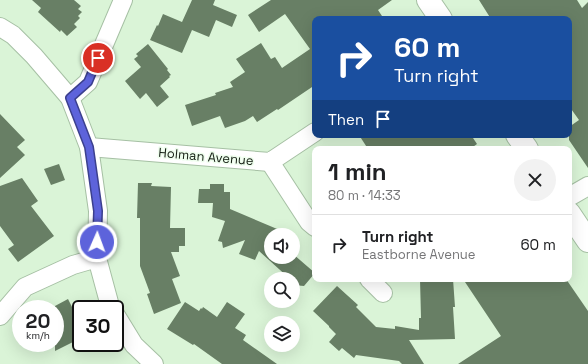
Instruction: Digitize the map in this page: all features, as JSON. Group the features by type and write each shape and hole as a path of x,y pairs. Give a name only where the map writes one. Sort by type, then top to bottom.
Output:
{"main road":[{"path":"428,0 439,16"},
{"path":"572,217 588,241"}],"street":[{"path":"70,98 88,82 123,0"},
{"path":"0,27 12,35 34,56 70,98 89,147 98,211 97,258 108,300"},
{"name":"Holman Avenue","path":"89,147 270,162 312,134"},
{"path":"270,162 312,224"},
{"path":"572,195 588,186"},
{"path":"0,316 25,287 73,265 97,258"},
{"path":"372,282 383,293"},
{"path":"124,329 134,345 154,364"}],"building":[{"path":"32,0 74,0 81,6 78,9 82,12 78,16 80,18 74,24 77,27 67,36 61,30 60,32 38,12 41,8"},
{"path":"192,0 215,0 213,5 237,15 232,27 216,20 209,37 192,30 182,53 150,40 163,14 182,22"},
{"path":"271,0 392,0 378,10 382,16 312,16 312,87 278,110 277,109 257,122 253,116 245,121 225,128 220,116 192,126 185,105 216,95 215,93 233,87 230,82 245,72 236,59 261,43 271,59 275,57 282,68 310,49 285,14 259,32 248,15"},
{"path":"479,0 577,0 582,8 588,2 588,168 569,140 569,138 572,138 572,125 579,120 572,110 572,16 489,16"},
{"path":"148,44 171,75 160,86 169,97 157,107 146,93 140,99 125,81 141,67 134,59 138,56 136,54"},
{"path":"0,114 25,140 17,147 25,155 0,178"},
{"path":"361,138 473,138 477,144 474,146 366,146"},
{"path":"59,164 65,180 51,185 44,169"},
{"path":"22,178 38,201 31,206 54,236 18,262 8,249 14,245 0,226 0,186"},
{"path":"138,183 152,183 151,186 171,187 170,228 185,228 185,246 179,246 179,252 171,252 180,276 172,279 181,303 154,314 147,294 150,293 140,266 140,218 137,218"},
{"path":"210,184 224,184 224,192 230,192 230,209 275,228 264,228 264,256 259,251 255,260 239,254 245,240 223,248 222,242 218,241 225,221 212,217 213,203 198,203 199,189 210,189"},
{"path":"300,260 312,270 312,277 304,286 300,286 300,272 282,272 273,264 300,264"},
{"path":"420,282 453,282 455,339 409,340 424,364 402,364 399,361 356,355 354,358 342,348 339,351 329,342 336,334 313,311 337,286 358,305 356,307 376,327 395,329 395,326 419,330 419,318 421,318"},
{"path":"465,282 568,282 588,311 588,364 458,364 501,336"},
{"path":"68,299 72,307 72,342 64,346 64,301"},
{"path":"185,302 199,311 203,307 217,317 227,302 245,314 235,328 246,335 243,340 277,364 222,364 194,344 193,345 167,329"}],"route":[{"path":"97,242 98,211 89,147 70,98 88,82 98,58"}]}
